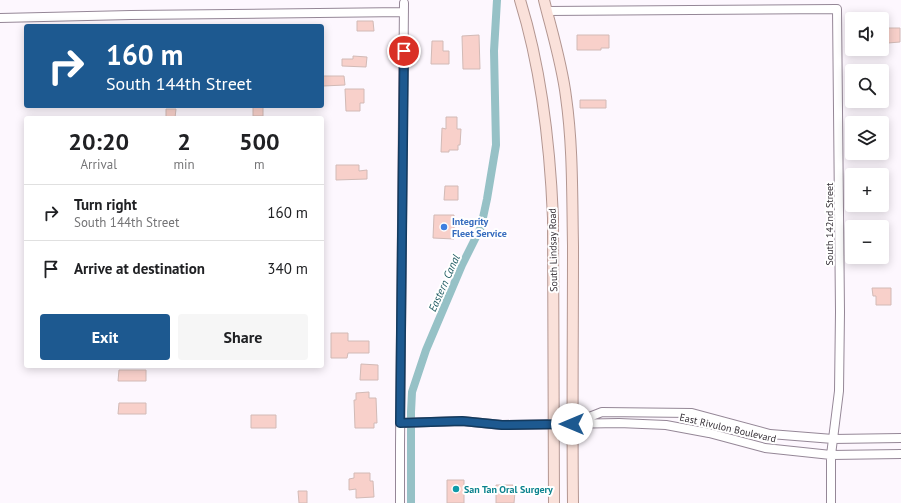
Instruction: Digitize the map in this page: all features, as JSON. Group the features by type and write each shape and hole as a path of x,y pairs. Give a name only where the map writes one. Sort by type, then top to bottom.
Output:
{"main road":[{"name":"South Lindsay Road","path":"520,0 539,74 546,118 551,182 553,225 554,503"},
{"name":"South Lindsay Road","path":"544,0 560,63 570,133 573,277 573,503"}],"street":[{"path":"400,503 403,423 404,3"},
{"name":"South 142nd Street","path":"547,11 837,9 840,312 839,391 831,455 831,503"},
{"path":"0,18 404,12"},
{"name":"East Rivulon Boulevard","path":"572,424 602,412 692,413 770,434 833,439 901,438"},
{"path":"403,423 462,421 502,425 572,424"},
{"name":"East Rivulon Boulevard","path":"572,424 619,423 666,425 708,433 765,448 831,455 901,454"}],"building":[{"path":"357,21 373,21 374,31 357,31"},
{"path":"889,28 900,28 900,42 889,43"},
{"path":"479,35 480,69 463,69 462,36"},
{"path":"577,35 609,35 609,48 601,48 601,50 577,50"},
{"path":"432,41 443,41 443,51 449,51 449,64 431,64"},
{"path":"353,56 367,57 366,67 342,66 342,59 353,59"},
{"path":"324,76 344,76 345,85 324,86"},
{"path":"345,89 364,89 364,103 360,103 360,111 346,111"},
{"path":"580,100 606,100 606,108 580,108"},
{"path":"253,108 263,108 263,116 253,116"},
{"path":"166,109 176,109 175,116 166,116"},
{"path":"446,117 457,117 457,129 461,129 460,145 458,145 458,150 441,152 442,128 446,129"},
{"path":"336,165 359,165 359,171 367,170 367,179 336,180"},
{"path":"445,186 458,186 458,200 444,200"},
{"name":"Integrity Fleet Service","path":"434,215 454,215 454,239 433,238"},
{"path":"872,288 891,288 891,305 876,305 876,296 873,296"},
{"path":"331,333 348,333 348,341 369,341 369,353 348,353 347,358 331,358"},
{"path":"361,364 378,365 378,380 360,380"},
{"path":"119,370 146,370 146,381 118,381"},
{"path":"369,392 369,398 376,398 377,423 374,423 374,428 355,428 354,400 356,400 356,393"},
{"path":"119,403 146,403 146,414 118,414"},
{"path":"251,415 276,415 276,428 251,428"},
{"path":"354,473 370,473 370,481 373,481 374,497 356,498 356,489 349,490 349,479 354,478"},
{"name":"San Tan Oral Surgery","path":"447,480 464,480 464,503 447,503"},
{"path":"496,485 513,485 513,492 515,492 514,503 496,503"},
{"path":"298,491 307,491 307,503 299,503"}],"waterway":[{"name":"Eastern Canal","path":"411,503 412,392 426,350 462,265 481,227 487,199 496,145 494,51 497,0"}],"place":[{"name":"Integrity Fleet Service","path":"444,227"},
{"name":"San Tan Oral Surgery","path":"456,489"}],"route":[{"path":"404,51 400,423 462,421 502,425 572,424"}]}
